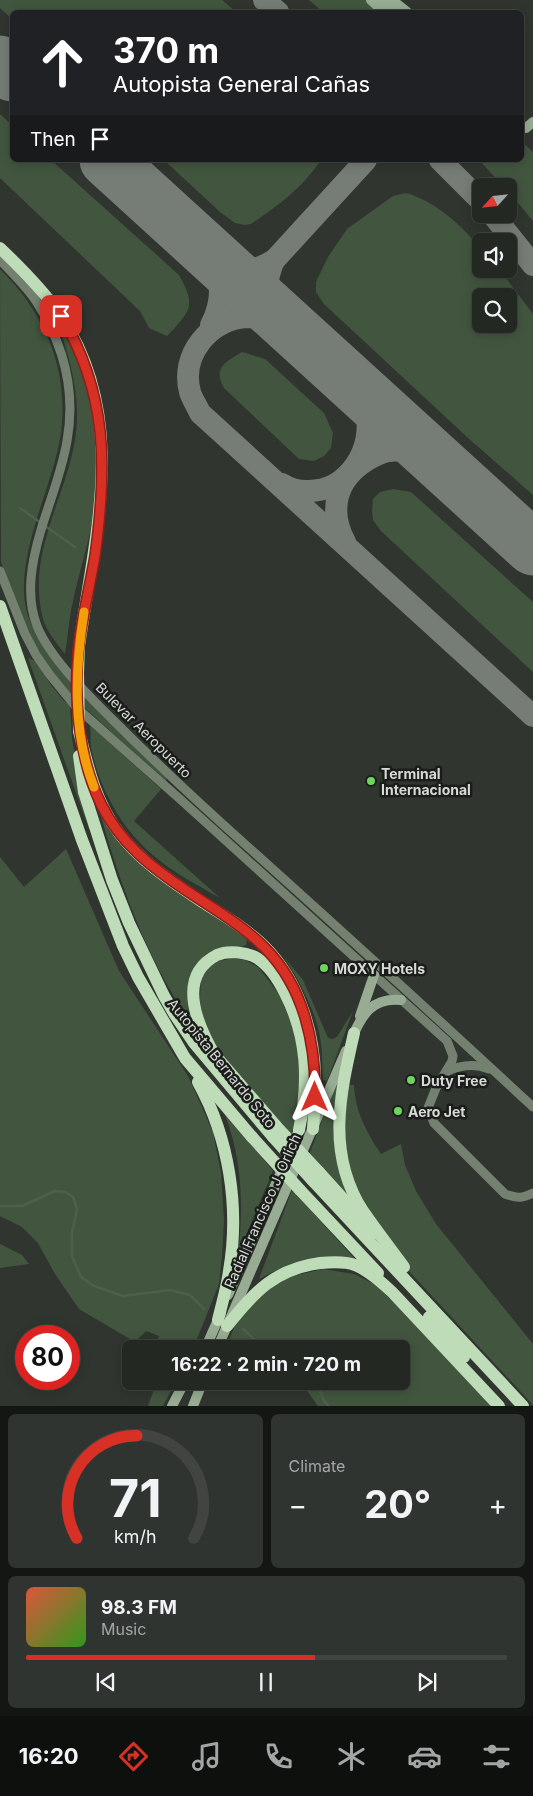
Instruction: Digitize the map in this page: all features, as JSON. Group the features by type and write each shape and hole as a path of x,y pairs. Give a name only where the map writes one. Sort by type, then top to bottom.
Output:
{"highway":[{"path":"0,248 45,294 71,333 80,351 90,380 100,420 103,458 101,506 79,646 80,772 90,813 112,880 159,1000"},
{"path":"0,606 103,897 134,969 159,1000"},
{"path":"79,731 91,780 109,818 124,838 155,869 257,940 274,957 291,983 307,1022 312,1047 315,1076 312,1129"},
{"path":"217,1059 204,1037 198,1022 193,991 194,982 200,969 211,958 220,954 229,952 257,958 269,968 281,985 295,1016 304,1049 305,1102 298,1130"},
{"name":"Autopista Bernardo Soto","path":"159,1000 188,1025 217,1059 310,1183"},
{"name":"Autopista Bernardo Soto","path":"159,1000 175,1015 194,1043 310,1183 404,1289 483,1370 523,1406"},
{"name":"Autopista Bernardo Soto","path":"159,1000 185,1058 252,1137 310,1183 404,1267"},
{"name":"Autopista Bernardo Soto","path":"159,1000 221,1088 273,1136"},
{"path":"354,1033 339,1107 340,1147 354,1194 362,1210 483,1370"},
{"path":"185,1058 210,1105 217,1123 223,1140 232,1191 233,1229 222,1323"},
{"path":"222,1323 272,1279 285,1272 298,1267 322,1263 354,1264 376,1278 392,1292 499,1406"},
{"name":"Autopista Bernardo Soto","path":"483,1370 509,1406"}],"main road":[{"path":"371,0 382,10"},
{"path":"381,0 394,10"},
{"path":"392,0 404,10"},
{"path":"354,1033 374,976"},
{"name":"Radial Francisco J. Orlich","path":"208,1340 222,1323 312,1129 354,1033 368,1010 374,1004 386,1000 401,1000"},
{"name":"Radial Francisco J. Orlich","path":"219,1340 222,1323 298,1130"},
{"path":"172,1406 180,1390"},
{"path":"180,1406 187,1390"},
{"path":"193,1406 199,1390"}],"street":[{"name":"Bulevar Aeropuerto","path":"0,260 35,299 52,329 65,362 70,418 66,448 31,569 33,612 37,626 46,641 71,675 158,765 533,1107"},
{"name":"Bulevar Aeropuerto","path":"0,571 36,655 76,707 447,1041 453,1056 428,1108 434,1123 505,1194 518,1198 527,1197 533,1193"},
{"path":"445,1072 469,1065 482,1066 494,1071"}],"green space":[{"path":"0,0 222,0 234,10 10,10 10,17 0,8"},
{"path":"309,0 366,0 378,10 321,10"},
{"path":"0,114 10,123 10,162 53,162 179,275 188,295 189,302 186,314 167,336 149,328 140,311 0,178"},
{"path":"524,144 533,152 533,221 518,203 518,178 496,178 481,162 524,162"},
{"path":"166,162 320,162 289,196 251,224 235,223 220,212"},
{"path":"406,193 428,202 447,215 472,238 472,278 506,278 513,288 472,288 472,333 517,333 517,293 533,314 533,495 467,437 324,304 316,292 316,282 328,257 347,229 393,196"},
{"path":"0,269 30,305 50,344 57,365 63,409 59,445 28,551 24,575 26,610 35,631 47,650 167,777 166,781 75,699 58,680 32,641 1,562"},
{"path":"57,320 74,353 88,393 92,411 97,467 93,516 72,607 65,654 44,623 40,606 39,582 45,541 71,460 77,425 74,379"},
{"path":"242,352 265,359 324,413 333,433 331,448 324,456 314,461 299,459 224,388 220,370 227,362"},
{"path":"393,489 411,492 533,602 533,672 381,531 373,520 373,499 380,492"},
{"path":"28,658 36,661 51,685 64,701 70,705 72,739 90,832"},
{"path":"90,725 161,789 134,821 220,898 161,861 142,845 122,821 107,795 96,767 91,749"},
{"path":"101,817 120,842 146,869 244,935 247,940 246,945 196,965 198,1032 181,1007 152,956 129,901"},
{"path":"66,849 119,971 188,1076 213,1132 221,1173 224,1221 222,1256 219,1284 197,1340 158,1340 159,1336 146,1331 137,1340 132,1340 79,1309 55,1274 38,1243 22,1227 0,1216 0,857 24,887"},
{"path":"284,957 303,980 328,1038 333,1039 337,1037 353,1011 327,1081 323,1080 321,1042 315,1017"},
{"path":"234,958 245,960 258,967 279,994 292,1025 301,1061 296,1121 291,1137 211,1041 203,1017 200,1001 201,978 211,966 219,961"},
{"path":"341,1071 332,1116 334,1139 351,1201 309,1155"},
{"path":"346,1085 354,1085 359,1113 381,1154 401,1144 405,1165 416,1191 436,1224 533,1344 533,1405 394,1255 347,1169 344,1140"},
{"path":"224,1112 273,1171 238,1254 241,1218 240,1182 235,1147"},
{"path":"292,1190 355,1259 329,1257 306,1260 294,1263 259,1279"},
{"path":"0,1244 22,1255 29,1264 0,1268"},
{"path":"323,1269 354,1274 374,1284 401,1309 494,1406 318,1406 306,1390 410,1390 410,1340 229,1340 237,1321 269,1286 293,1276"},
{"path":"154,1390 171,1390 163,1406 148,1406"}],"waterway":[{"path":"20,508 41,523"},
{"path":"45,526 75,547"},
{"path":"0,1206 22,1206 55,1191 66,1192 73,1197 77,1209 72,1233 72,1256 81,1277 94,1286 123,1296 170,1290 190,1295 204,1309"},
{"path":"243,1329 255,1340"},
{"path":"320,1390 328,1406"}],"taxiway":[{"path":"264,0 276,10"},
{"path":"215,325 364,162"},
{"path":"442,162 472,192"},
{"path":"499,223 533,265"},
{"path":"198,242 212,262 219,282 219,303 211,325"},
{"path":"216,259 231,267 245,270 259,268 274,260 268,282 269,298 277,312 292,329 271,320 248,317 234,319 210,331 194,352 188,378 190,392 200,413 533,716"},
{"path":"282,484 300,491 322,489 335,484 355,466 362,453 368,425 363,403 349,381"},
{"path":"345,542 340,530 336,507 342,486 356,468 367,460 388,451 413,452 437,461"}],"runway":[{"path":"0,63 10,72"},
{"path":"109,162 533,548"}],"slow traffic":[{"path":"84,612 79,646 79,731 94,787"}],"place":[{"name":"Terminal Internacional","path":"371,781"},
{"name":"MOXY Hotels","path":"324,968"},
{"name":"Duty Free","path":"411,1080"},
{"name":"Aero Jet","path":"398,1111"}],"route":[{"path":"61,316 80,351 90,380 100,420 102,442 103,483 100,514 79,646 78,673 79,731 91,780 101,804 112,823 137,853 155,869 257,940 274,957 291,983 307,1022 314,1059 315,1097"}]}
